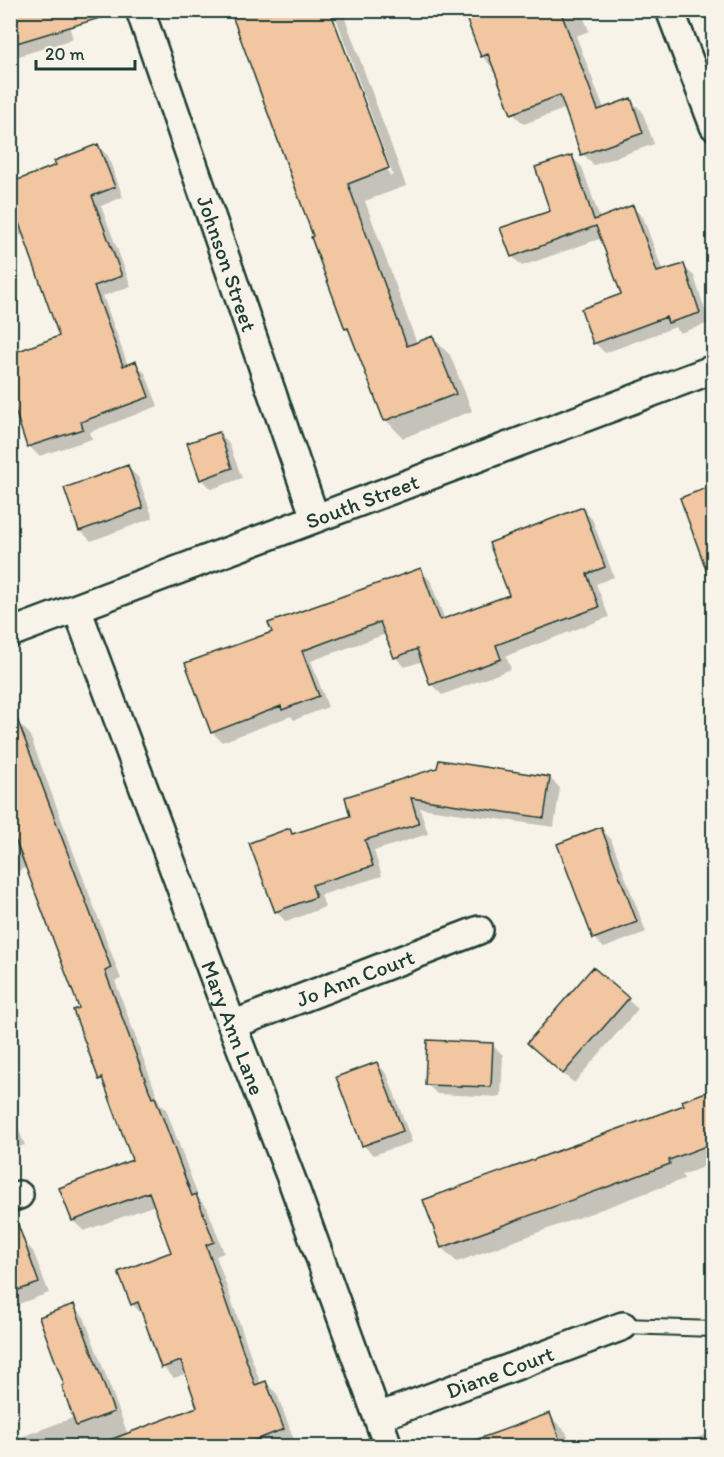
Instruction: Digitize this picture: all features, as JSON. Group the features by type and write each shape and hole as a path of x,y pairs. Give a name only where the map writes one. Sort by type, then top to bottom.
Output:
{"street":[{"name":"Johnson Street","path":"140,10 315,518"},
{"path":"670,10 714,126"},
{"name":"South Street","path":"10,633 714,369"},
{"name":"Mary Ann Lane","path":"77,609 293,1183 388,1446"},
{"name":"Jo Ann Court","path":"232,1024 479,930"},
{"name":"Diane Court","path":"378,1418 623,1326"}],"lane":[{"path":"623,1326 714,1329"}],"building":[{"path":"10,10 102,10 103,17 10,45"},
{"path":"230,10 330,10 389,168 348,184 407,346 433,336 456,394 384,421 348,328 345,329"},
{"path":"463,10 560,10 598,110 631,98 643,133 581,155 560,95 511,114 488,54 481,57"},
{"path":"98,144 115,187 92,196 122,276 94,286 123,366 136,361 149,397 81,422 83,429 27,447 10,395 10,354 59,336 19,223 10,226 10,183 56,165 54,161"},
{"path":"572,155 594,220 633,205 657,272 684,264 700,313 668,323 666,317 593,344 581,309 621,294 596,226 511,257 500,228 550,211 535,167"},
{"path":"219,432 232,468 200,480 187,443"},
{"path":"128,465 143,508 79,531 64,488"},
{"path":"714,485 714,579 710,580 680,498"},
{"path":"583,507 605,567 587,574 599,607 496,645 501,659 430,685 417,649 394,658 380,622 302,651 319,696 282,710 281,706 211,733 185,663 272,632 268,623 421,568 440,620 509,595 489,543"},
{"path":"13,708 111,968 105,971 152,1098 155,1097 192,1196 196,1194 214,1242 206,1245 255,1385 266,1381 284,1429 240,1446 100,1446 99,1444 197,1407 181,1361 161,1368 138,1302 131,1305 118,1272 171,1252 149,1192 72,1221 59,1188 132,1160 102,1078 99,1080 73,1010 79,1008 10,826 10,709"},
{"path":"439,760 550,777 544,818 411,798 419,824 365,840 373,866 312,885 316,897 275,912 249,843 290,828 292,834 350,816 345,797 437,768"},
{"path":"601,827 637,922 593,939 557,844"},
{"path":"593,967 629,998 563,1074 527,1043"},
{"path":"427,1040 493,1043 491,1087 425,1085"},
{"path":"377,1062 403,1131 362,1146 336,1077"},
{"path":"714,1089 714,1143 669,1160 670,1164 441,1248 423,1200 684,1105 682,1101"},
{"path":"10,1213 14,1213 39,1283 10,1293"},
{"path":"74,1304 114,1412 76,1426 62,1386 64,1385 39,1317"},
{"path":"550,1413 562,1446 468,1446 467,1443"}]}
